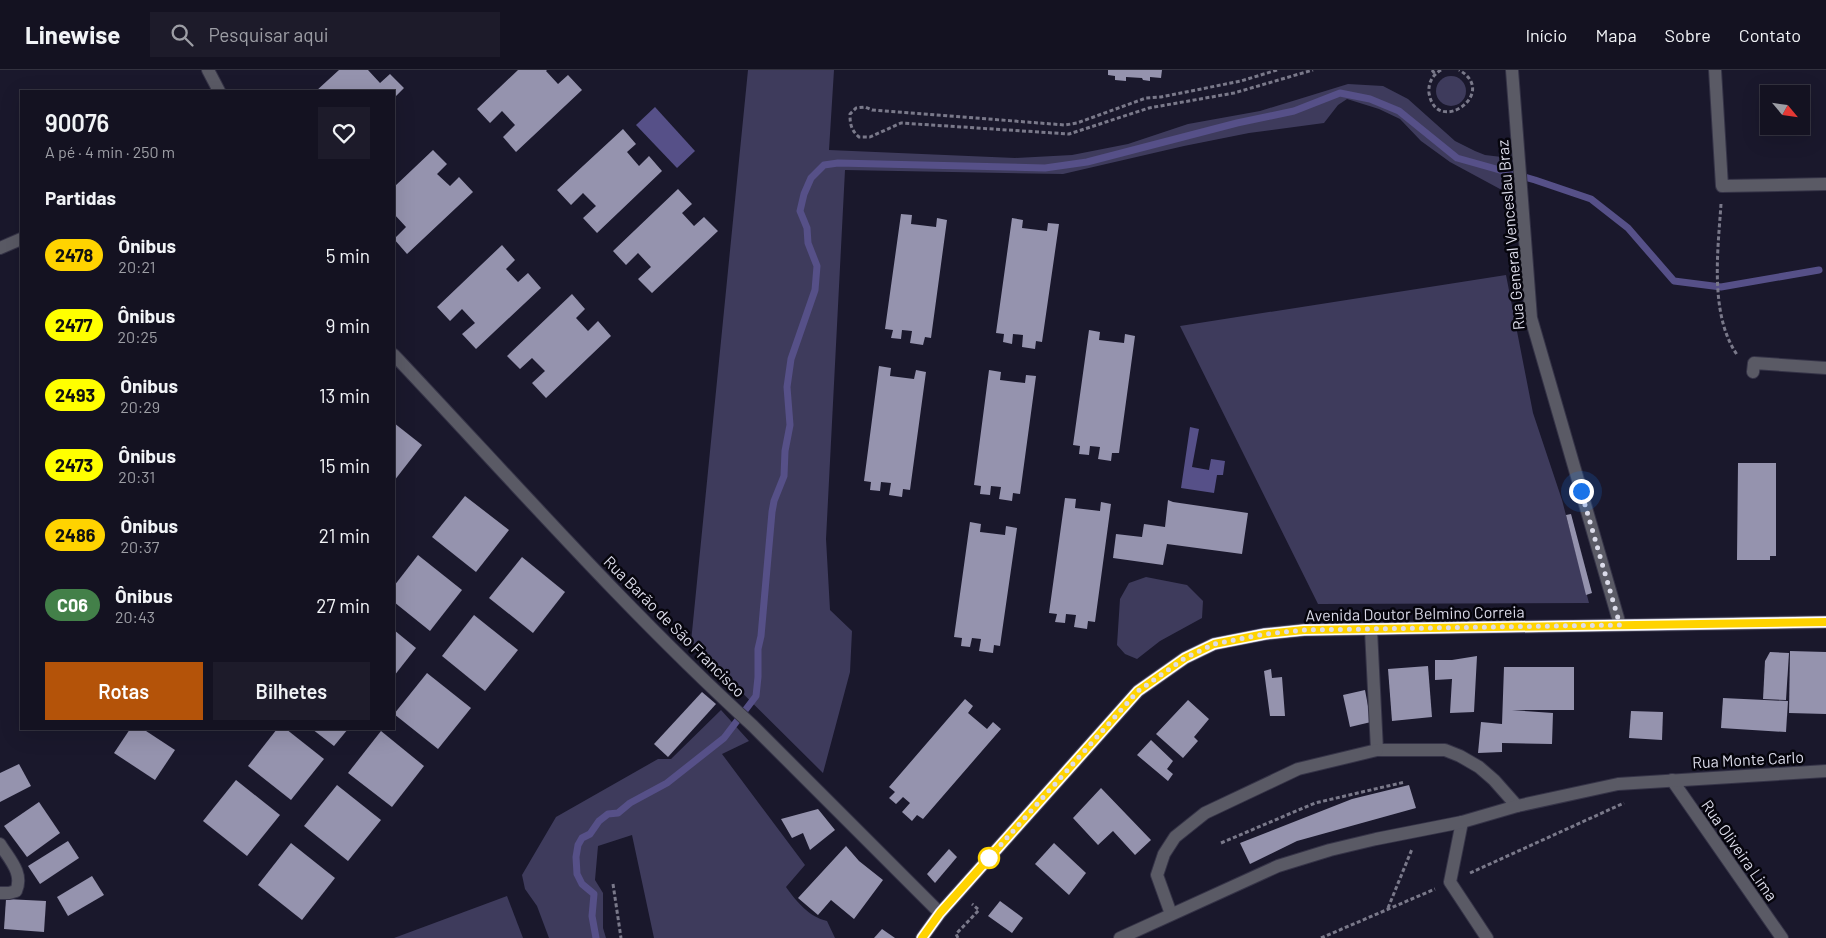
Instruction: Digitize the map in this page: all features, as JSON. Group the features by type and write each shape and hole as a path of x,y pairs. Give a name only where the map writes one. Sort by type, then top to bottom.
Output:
{"main road":[{"name":"Avenida Doutor Belmino Correia","path":"922,938 940,913 1138,691 1185,658 1214,644 1265,634 1304,630 1826,622"}],"street":[{"path":"208,70 218,90"},
{"name":"Rua General Venceslau Braz","path":"1512,70 1531,318 1620,625"},
{"path":"1716,70 1722,186 1826,184"},
{"path":"0,248 20,239"},
{"name":"Rua Barão de São Francisco","path":"395,356 611,588 753,726 940,913"},
{"path":"1754,368 1826,368"},
{"path":"1371,630 1377,750"},
{"path":"1170,914 1157,875 1164,854 1175,837 1205,813 1298,769 1377,750 1445,750 1479,767 1494,780 1517,806"},
{"name":"Rua Monte Carlo","path":"1120,938 1278,866 1330,850 1462,822 1517,806 1618,784 1826,771"},
{"name":"Rua Oliveira Lima","path":"1672,780 1782,938"},
{"path":"1462,822 1450,882 1488,938"},
{"path":"0,844 17,872 20,882 16,891 0,893"}],"path":[{"path":"1277,70 1242,81 1161,97 1146,98 1078,123 1065,125 872,110 865,107 856,108 850,114 850,122 852,131 859,137 870,137 901,123 1069,134 1149,108 1234,93 1313,70"},
{"path":"1432,70 1435,74"},
{"path":"1441,70 1430,80 1429,88 1432,102 1444,111 1451,112 1464,106 1471,94 1470,81 1467,75 1459,70"},
{"path":"1722,186 1716,271 1719,304 1728,339 1737,356 1754,368"},
{"path":"1221,843 1315,803 1405,782"},
{"path":"1321,938 1450,882 1628,800"},
{"path":"1388,908 1420,830"},
{"path":"614,884 621,938"},
{"path":"958,938 956,934 979,910 959,892"}],"shaded area":[{"path":"748,70 834,70 829,150 1015,158 1072,155 1128,144 1188,124 1260,111 1348,84 1383,86 1408,99 1455,141 1485,155 1510,158 1513,186 1500,189 1450,162 1421,141 1400,119 1379,109 1347,99 1338,105 1324,123 1249,133 1063,174 845,170 826,539 830,610 852,631 850,672 823,773 691,642"},
{"path":"1451,76 1462,80 1466,91 1462,102 1451,106 1440,102 1436,91 1440,80"},
{"path":"655,107 695,151 677,168 636,125"},
{"path":"1506,275 1533,413 1562,500 1589,603 1318,604 1180,326"},
{"path":"1190,427 1199,429 1192,467 1209,470 1211,459 1225,461 1223,475 1217,475 1214,493 1181,488"},
{"path":"1146,577 1187,585 1203,601 1202,618 1160,641 1137,659 1125,654 1117,645 1120,599 1129,583"},
{"path":"721,710 749,741 722,754 805,865 786,887 809,912 827,921 835,938 654,938 632,835 598,846 595,880 603,893 603,928 606,938 549,938 537,906 525,889 522,875 556,817 658,759 671,759"},
{"path":"507,896 523,938 394,938"}],"building":[{"path":"339,70 368,70 380,83 390,74 404,88 395,97 395,90 317,90"},
{"path":"518,70 547,70 558,84 568,75 582,90 516,152 503,137 515,125 502,111 490,123 477,109"},
{"path":"1108,70 1162,70 1161,78 1150,77 1150,81 1143,80 1142,78 1126,77 1126,81 1115,80 1115,76 1108,75"},
{"path":"623,129 636,144 627,152 639,166 649,156 662,171 597,233 583,218 596,206 583,193 571,205 557,190"},
{"path":"433,150 447,164 437,174 450,186 459,177 473,192 407,254 395,240 406,227 395,215 395,186"},
{"path":"678,189 692,204 682,213 694,226 704,217 718,231 652,293 638,279 651,267 638,253 626,265 613,251"},
{"path":"901,214 912,215 911,224 936,227 937,218 947,220 931,338 925,337 923,345 910,343 912,331 902,330 901,339 891,338 893,330 885,329"},
{"path":"1012,218 1023,220 1022,228 1047,231 1048,223 1059,224 1042,342 1036,341 1035,349 1022,347 1023,335 1013,334 1012,344 1003,342 1004,334 996,333"},
{"path":"502,245 515,260 506,269 518,282 528,273 541,288 476,349 462,334 475,323 462,309 450,321 437,307"},
{"path":"572,294 585,309 576,318 588,331 598,321 611,336 546,398 532,383 545,371 532,358 520,369 507,356"},
{"path":"1089,330 1100,332 1099,340 1124,343 1125,334 1135,336 1119,453 1112,453 1111,461 1098,459 1100,447 1090,446 1089,455 1079,454 1080,446 1073,445"},
{"path":"879,366 891,368 890,376 914,379 916,370 926,372 910,490 903,489 902,497 889,495 891,483 881,482 880,491 870,490 871,482 864,481"},
{"path":"989,370 1001,372 1000,380 1025,383 1026,375 1036,376 1020,494 1013,493 1012,501 999,499 1001,487 991,486 990,495 980,494 981,486 974,485"},
{"path":"395,424 422,445 395,480"},
{"path":"1738,463 1776,463 1776,556 1770,556 1770,560 1737,560"},
{"path":"465,496 509,530 476,572 432,537"},
{"path":"1065,498 1076,499 1075,508 1100,511 1101,502 1111,504 1095,622 1088,621 1087,629 1074,627 1076,615 1066,614 1065,623 1055,622 1057,614 1049,613"},
{"path":"1168,500 1248,513 1242,554 1167,544 1163,565 1113,558 1116,534 1142,537 1144,524 1165,527"},
{"path":"1571,514 1592,593 1586,595 1566,515"},
{"path":"970,522 981,524 980,532 1005,535 1006,526 1017,528 1000,646 994,645 993,653 979,651 981,639 972,638 970,647 961,646 962,638 954,637"},
{"path":"418,555 462,590 430,631 395,603 395,585"},
{"path":"522,557 565,592 533,633 489,598"},
{"path":"474,615 518,650 485,691 442,656"},
{"path":"395,631 416,648 395,675"},
{"path":"1790,651 1826,652 1826,714 1789,713"},
{"path":"1770,652 1789,653 1786,700 1763,699 1765,661"},
{"path":"1477,656 1474,712 1450,713 1452,679 1435,680 1435,660 1452,660"},
{"path":"1428,666 1432,717 1392,721 1388,669"},
{"path":"1504,667 1574,667 1574,710 1512,710 1553,713 1552,744 1502,743 1502,752 1478,753 1481,722 1502,724"},
{"path":"1271,669 1272,678 1282,677 1285,716 1270,716 1264,671"},
{"path":"427,673 471,708 438,749 395,715"},
{"path":"1365,690 1371,722 1350,727 1343,695"},
{"path":"702,692 716,704 668,757 654,744"},
{"path":"1723,698 1788,701 1786,732 1721,728"},
{"path":"965,699 973,706 968,713 987,729 993,722 1001,729 923,819 917,815 912,821 902,812 910,803 903,797 896,804 889,798 895,792 889,787"},
{"path":"1188,700 1209,719 1194,737 1198,741 1183,758 1156,734"},
{"path":"1631,711 1663,712 1662,740 1629,738"},
{"path":"129,730 145,730 175,750 155,780 114,753"},
{"path":"276,730 287,730 324,759 291,800 248,766"},
{"path":"313,730 347,730 334,746"},
{"path":"381,731 424,766 392,807 348,773"},
{"path":"1151,740 1173,761 1167,769 1173,774 1168,781 1137,755"},
{"path":"19,764 31,786 0,802 0,773"},
{"path":"236,780 280,815 247,856 203,821"},
{"path":"337,785 381,820 348,861 304,826"},
{"path":"1409,785 1416,808 1297,841 1250,864 1240,843 1352,799"},
{"path":"1101,788 1151,840 1135,855 1113,831 1098,845 1073,818"},
{"path":"39,802 60,833 27,857 4,826"},
{"path":"818,809 835,830 810,850 803,833 792,838 781,819"},
{"path":"68,841 79,858 40,884 28,866"},
{"path":"291,843 335,878 302,920 258,885"},
{"path":"1054,843 1086,873 1069,895 1035,864"},
{"path":"846,846 859,861 883,880 854,919 831,900 818,915 798,898"},
{"path":"949,849 957,857 935,883 927,874"},
{"path":"92,876 104,895 68,916 57,897"},
{"path":"6,899 46,901 44,932 4,929"},
{"path":"1000,901 1023,918 1012,933 988,916"},
{"path":"882,929 895,938 874,938"}],"waterway":[{"path":"596,938 592,916 594,894 582,884 577,874 576,857 578,845 582,838 590,834 599,821 608,814 618,813 630,803 667,783 724,738 756,696 758,649 761,636 772,512 774,501 784,476 785,451 790,425 787,387 791,359 815,290 817,266 808,243 807,228 800,211 804,194 811,178 824,165 838,163 1045,168 1087,162 1237,123 1294,111 1340,93 1370,99 1399,111 1457,158 1535,180 1591,199 1628,228 1674,281 1721,287 1819,270"}],"bus line":[{"name":"2478","path":"922,938 940,913 1138,691 1185,658 1214,644 1265,634 1304,630 1826,622"}],"route":[{"path":"989,858 1138,691 1185,658 1214,644 1265,634 1304,630 1620,625 1581,491"}]}
